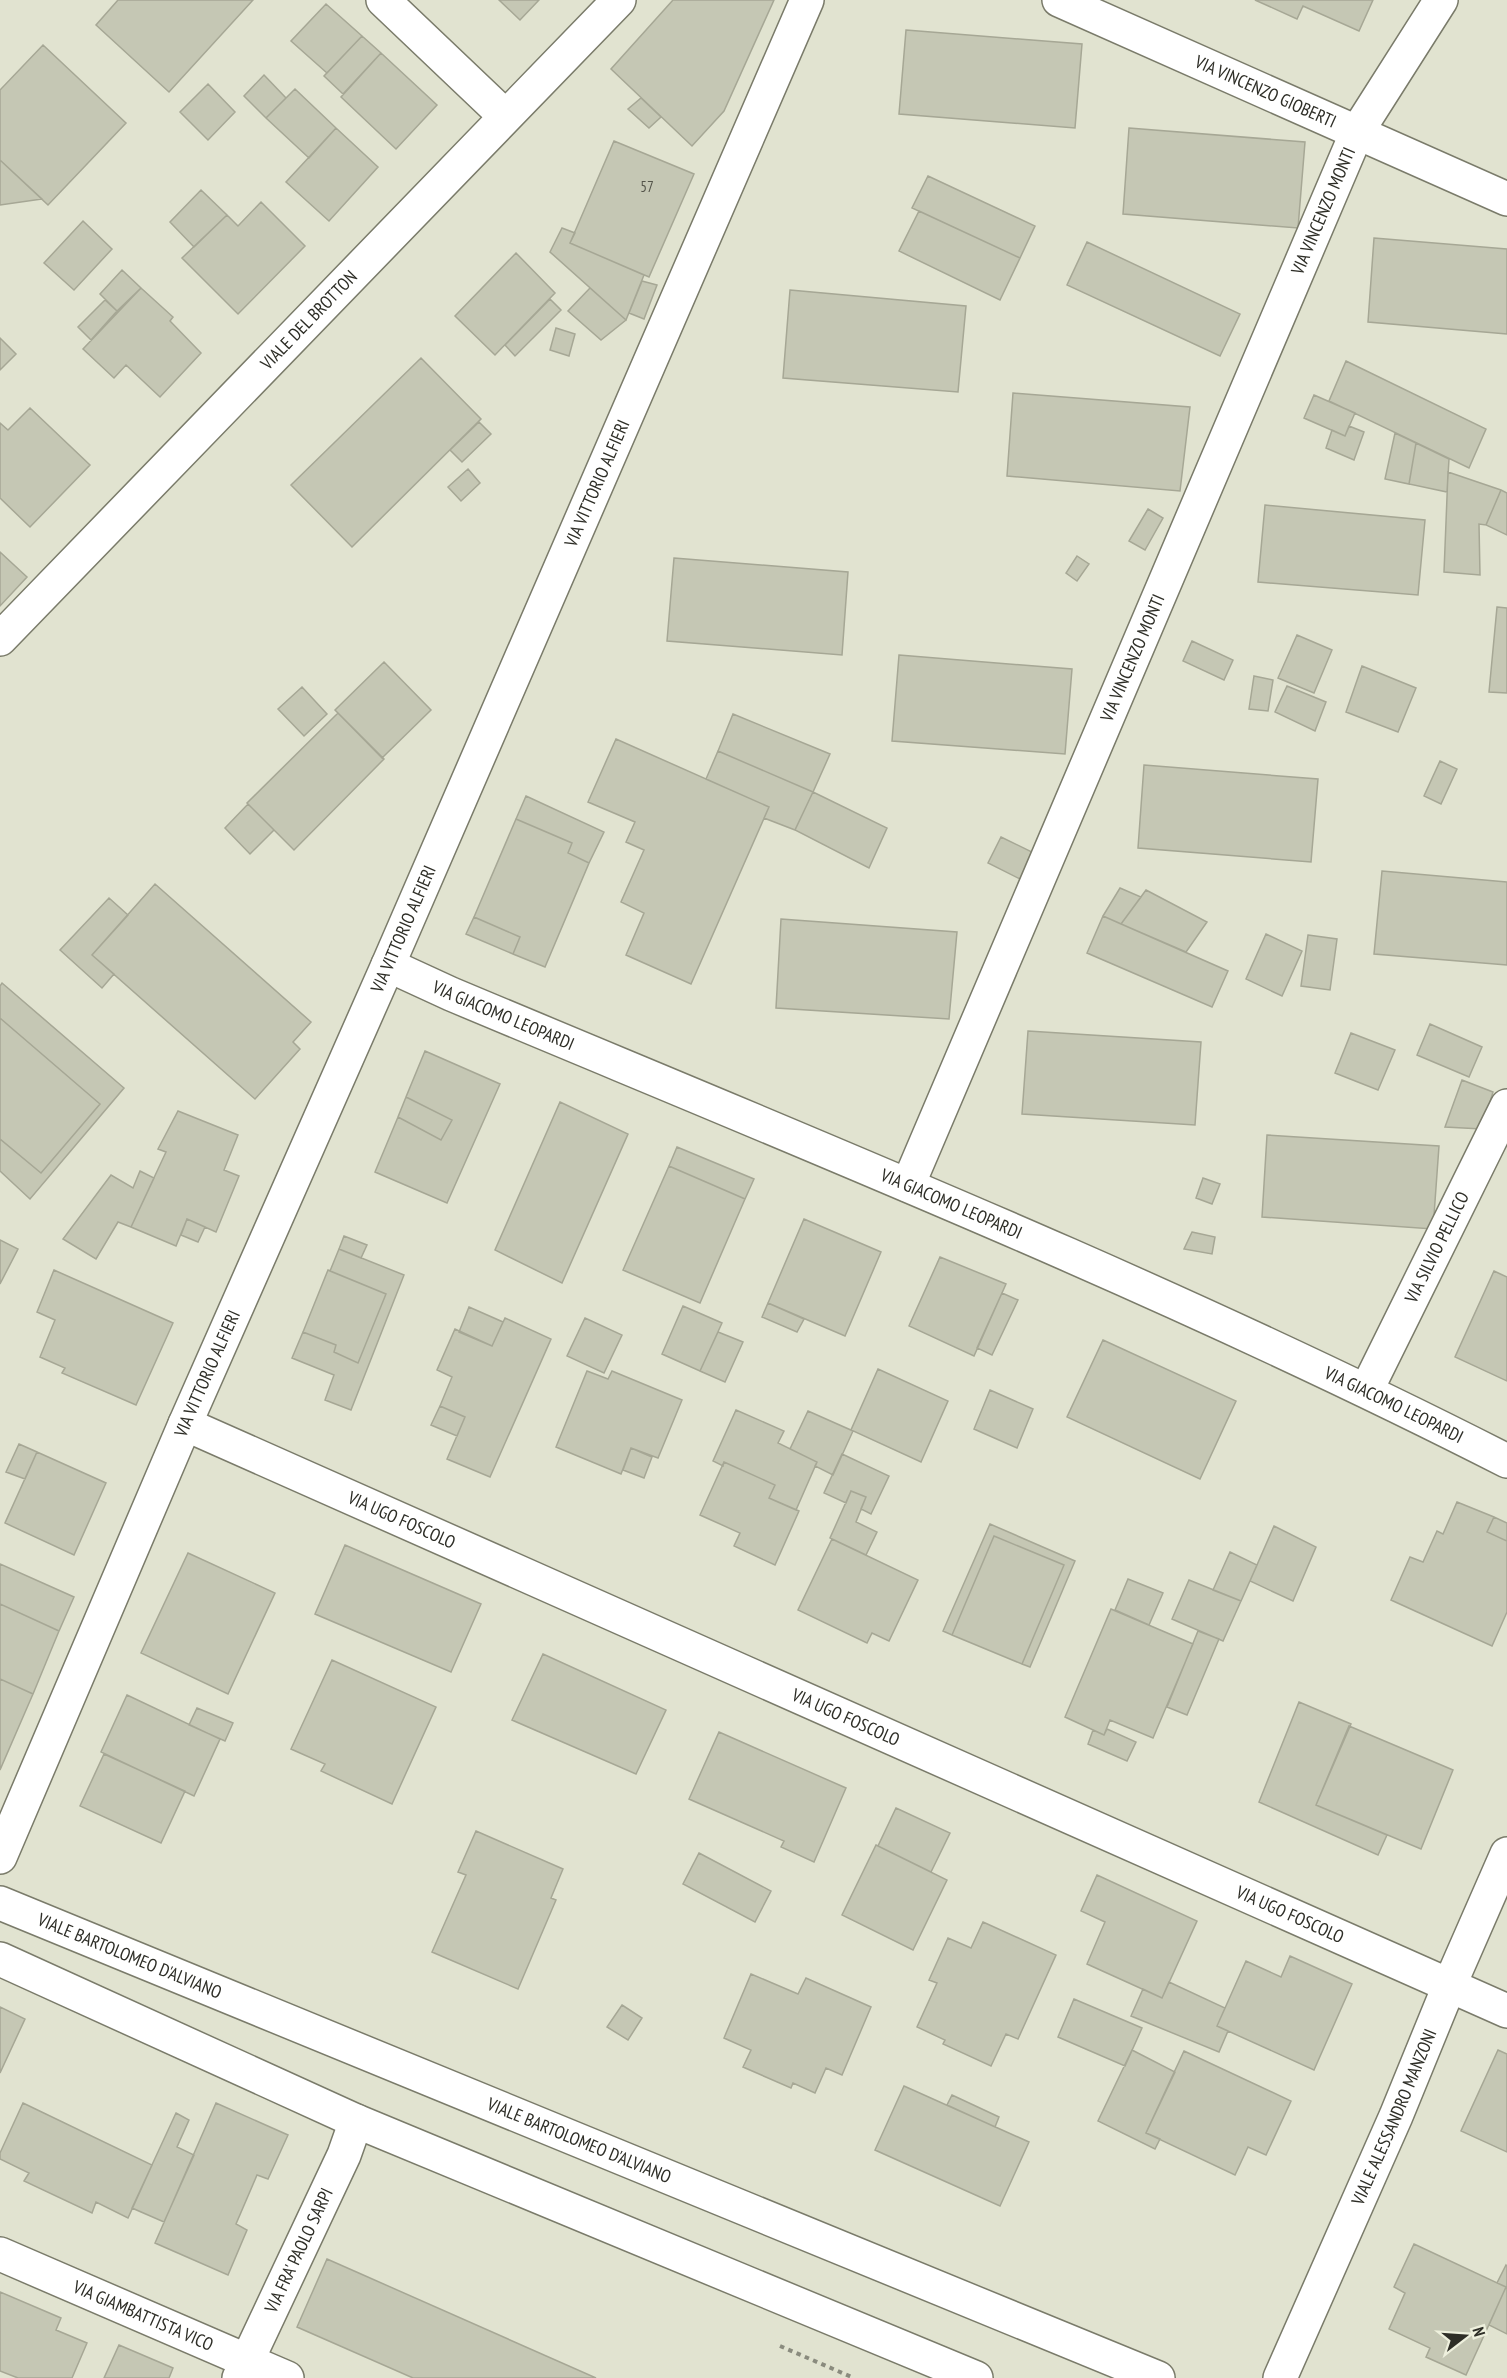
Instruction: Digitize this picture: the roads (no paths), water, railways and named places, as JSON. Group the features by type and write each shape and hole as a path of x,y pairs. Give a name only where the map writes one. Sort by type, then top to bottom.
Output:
{"street":[{"path":"383,0 505,116"},
{"name":"VIALE DEL BROTTON","path":"0,639 619,0"},
{"name":"VIA VITTORIO ALFIERI","path":"0,1857 185,1424 388,965 807,0"},
{"name":"VIA VINCENZO GIOBERTI","path":"1059,0 1507,199"},
{"name":"VIA VINCENZO MONTI","path":"908,1185 1357,132 1441,0"},
{"name":"VIA GIACOMO LEOPARDI","path":"388,965 451,994 908,1185 1367,1389 1507,1461"},
{"name":"VIA SILVIO PELLICO","path":"1367,1389 1507,1106"},
{"name":"VIA UGO FOSCOLO","path":"185,1424 1507,2011"},
{"name":"VIALE ALESSANDRO MANZONI","path":"1280,2378 1396,2116 1449,1984 1507,1854"},
{"name":"VIALE BARTOLOMEO D'ALVIANO","path":"0,1903 1158,2378"},
{"path":"0,1959 356,2121 976,2378"},
{"name":"VIA FRA' PAOLO SARPI","path":"243,2370 344,2155 356,2121"},
{"name":"VIA GIAMBATTISTA VICO","path":"0,2254 243,2370 287,2378"}]}
